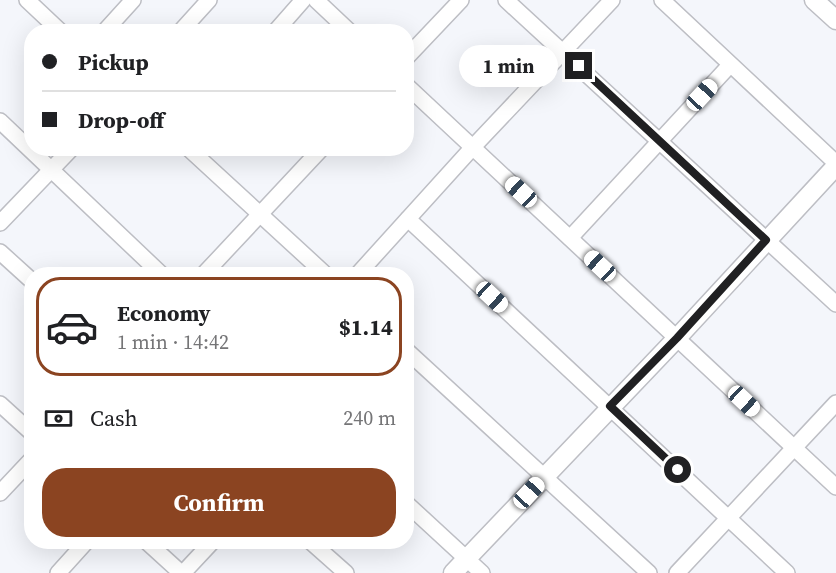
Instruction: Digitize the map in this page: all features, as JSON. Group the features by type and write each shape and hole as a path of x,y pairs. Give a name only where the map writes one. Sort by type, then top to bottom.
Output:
{"street":[{"path":"27,0 52,24"},
{"path":"111,24 133,0"},
{"path":"187,24 209,0"},
{"path":"281,24 303,0"},
{"path":"316,0 342,24"},
{"path":"414,50 461,0"},
{"path":"506,0 836,304"},
{"path":"364,267 473,147 612,0"},
{"path":"453,573 835,168 662,0"},
{"path":"814,0 836,20"},
{"path":"570,238 730,64"},
{"path":"414,92 836,487"},
{"path":"0,121 24,144"},
{"path":"37,156 154,267"},
{"path":"0,223 65,156"},
{"path":"197,156 317,267"},
{"path":"211,267 315,156"},
{"path":"408,219 787,573"},
{"path":"0,252 24,274"},
{"path":"414,357 649,573"},
{"path":"677,573 836,403"},
{"path":"0,404 24,426"},
{"path":"0,493 24,468"},
{"path":"414,510 482,573"},
{"path":"58,573 80,549"},
{"path":"155,549 182,573 205,549"},
{"path":"316,549 328,567 346,573"}],"route":[{"path":"579,66 766,240 677,338 610,406 678,470"}]}
